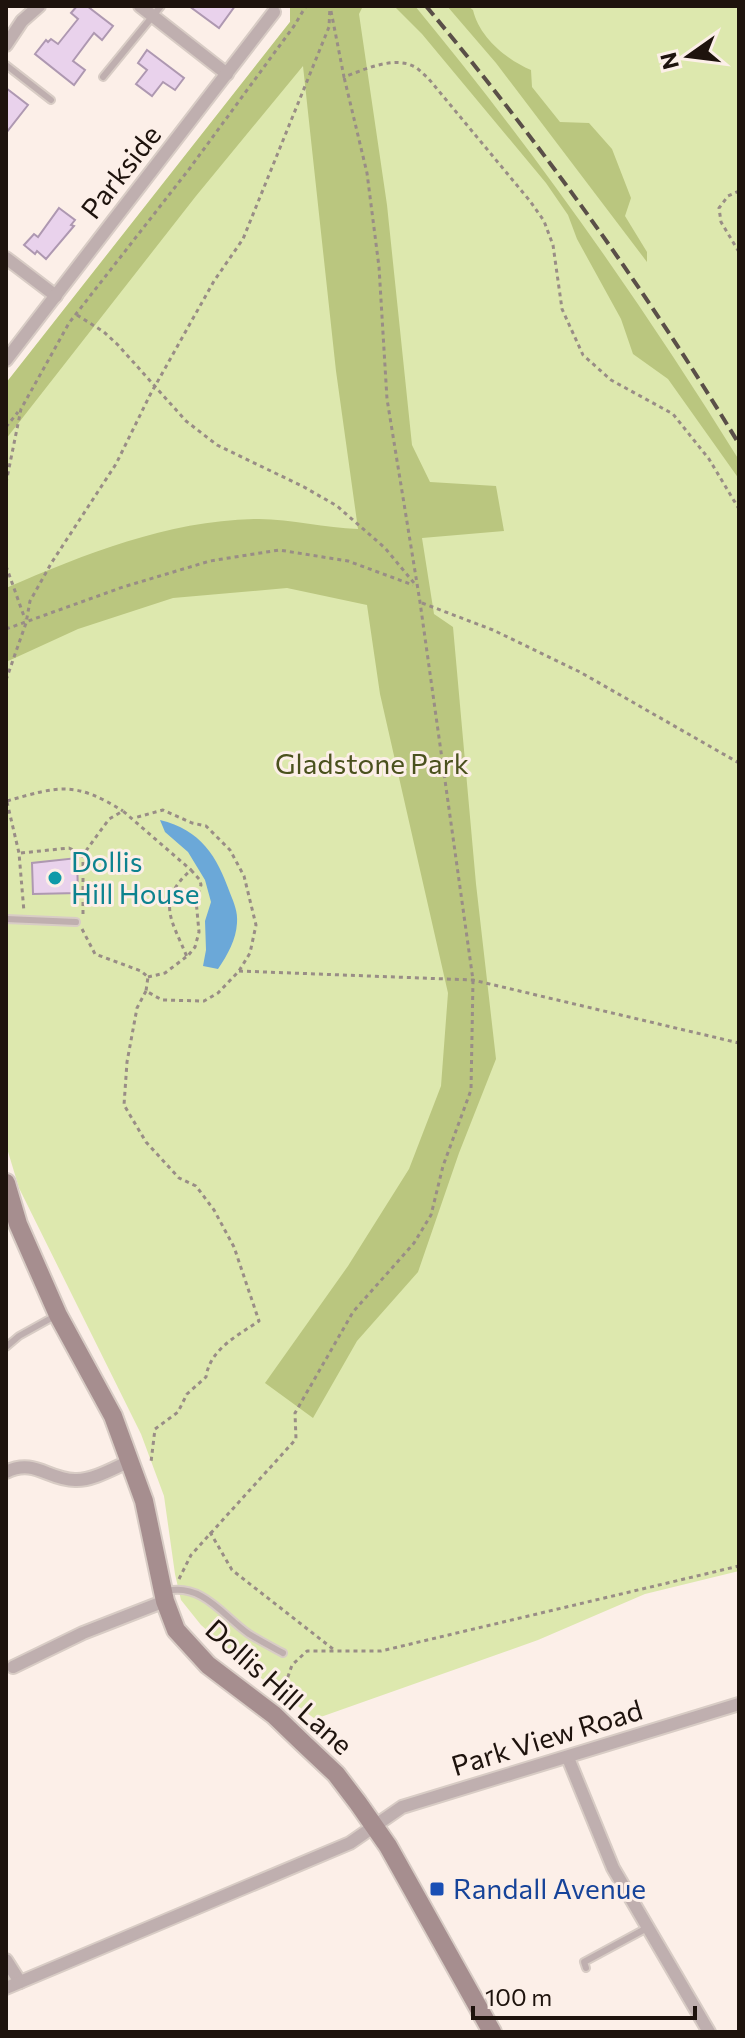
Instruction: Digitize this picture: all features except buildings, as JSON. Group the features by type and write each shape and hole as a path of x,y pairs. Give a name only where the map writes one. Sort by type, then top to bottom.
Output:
{"street":[{"path":"6,45 22,21 39,6"},
{"path":"140,6 157,11 227,74"},
{"name":"Parkside","path":"6,360 274,12"},
{"path":"6,258 56,296"},
{"name":"Dollis Hill Lane","path":"6,1183 12,1227 113,1416 144,1501 170,1595 176,1630 208,1665 274,1715 336,1774 388,1846 492,2032"},
{"path":"6,1472 24,1466 80,1481 130,1461"},
{"path":"13,1667 170,1595"},
{"name":"Park View Road","path":"373,1826 402,1807 739,1704"},
{"path":"568,1758 613,1868 709,2032"},
{"path":"6,1988 350,1843 373,1826"},
{"path":"6,1960 20,1982"}],"lane":[{"path":"103,77 157,11"},
{"path":"6,65 51,100"},
{"path":"6,919 76,922"},
{"path":"6,1347 19,1336 58,1315"},
{"path":"170,1595 208,1598 248,1633 283,1653"},
{"path":"586,1968 584,1962 647,1928"}],"path":[{"path":"6,427 21,409 75,314 190,168 306,6"},
{"path":"170,1595 191,1555 296,1439 295,1413 353,1312 414,1243 431,1215 443,1166 471,1090 473,980 420,602 387,399 379,267 367,173 330,6"},
{"path":"6,680 26,623 30,601 116,464 214,281 243,239 329,27 330,6"},
{"path":"344,77 374,66 396,63 411,65 428,78 544,221 553,245 562,309 583,355 611,380 673,414 709,459 739,509"},
{"path":"739,191 728,196 719,208 721,222 739,252"},
{"path":"75,314 104,332 157,385 186,421 217,445 337,506 385,548 416,586"},
{"path":"6,483 21,409"},
{"path":"6,629 123,587 210,561 279,550 348,561 416,586"},
{"path":"6,566 26,623"},
{"path":"420,602 493,630 580,672 739,763"},
{"path":"7,802 44,790 69,788 97,795 134,818 200,880 195,914 199,932 195,947 165,973 148,977"},
{"path":"6,793 19,853 25,919"},
{"path":"134,818 163,810 206,826 230,850 244,876 256,925 250,953 239,971 218,993 204,1001 162,1000 146,991"},
{"path":"123,811 109,819 83,855 83,914 76,922 95,954 141,971 148,977"},
{"path":"19,853 69,848 83,855"},
{"path":"187,957 169,919 168,906 172,890 191,870"},
{"path":"239,971 473,980 739,1043"},
{"path":"148,977 146,991 137,1008 127,1062 124,1105 146,1142 179,1178 196,1186 214,1210 234,1247 259,1321 220,1349 208,1364 206,1377 187,1394 178,1412 155,1429 151,1462"},
{"path":"210,1532 232,1570 335,1650"},
{"path":"274,1715 292,1665 307,1651 381,1651 739,1566"}],"green space":[{"name":"Gladstone Park","path":"290,6 739,6 739,1571 645,1594 538,1640 315,1719 261,1678 201,1625 181,1600 164,1496 141,1434 19,1188 6,1145 6,383 290,22"},
{"path":"290,6 363,6 359,14 387,205 412,445 430,482 496,486 504,531 422,538 434,614 453,627 476,884 496,1059 459,1153 418,1272 357,1341 313,1418 265,1383 348,1266 409,1169 441,1086 448,993 380,694 367,605 287,588 173,598 78,629 6,662 6,588 66,563 158,533 222,521 267,519 358,529 336,371 303,66 196,196 6,439 6,383 290,22"},
{"path":"394,6 415,6 544,171 702,401 739,460 739,479 668,379 633,354 621,319 577,239 568,215 546,183 422,34"},
{"path":"447,6 468,6 473,10 481,29 495,46 531,70 532,87 560,122 589,123 612,149 631,198 625,216 647,252 647,262 496,63"}],"water":[{"path":"160,820 186,830 206,846 225,880 237,923 231,947 218,969 203,966 205,921 211,902 205,880 188,852 165,832"}],"railway":[{"path":"426,6 591,219 667,330 739,444"}],"place":[{"name":"Dollis Hill House","path":"55,878"},
{"name":"Randall Avenue","path":"437,1889"}]}
